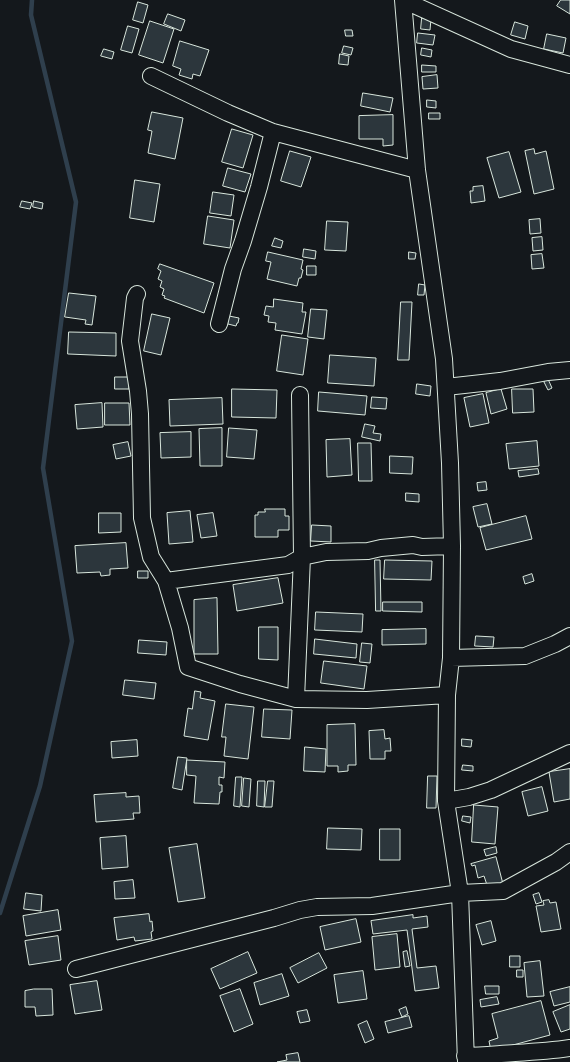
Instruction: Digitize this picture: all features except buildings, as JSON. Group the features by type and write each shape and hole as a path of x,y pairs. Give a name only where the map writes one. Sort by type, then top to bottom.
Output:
{"street":[{"path":"570,65 511,49 403,0 418,170 444,359 446,387 452,546 451,658 447,695 446,801 460,893 466,1059 570,1048"},
{"path":"151,76 228,113 273,132 418,170"},
{"path":"219,324 233,269 259,187 273,132"},
{"path":"138,294 135,298 130,341 140,414 142,518 151,557 166,581 180,628 188,668 296,699 367,700 447,695"},
{"path":"446,387 500,381 548,372 570,370"},
{"path":"296,699 302,556 300,396"},
{"path":"166,581 288,565 302,556 326,552 368,551 381,548 414,545 422,547 452,546"},
{"path":"451,658 525,656 555,644 570,636"},
{"path":"446,801 469,797 491,790 570,753"},
{"path":"76,969 300,910 317,907 372,906 460,893 503,891 556,862 570,852"}],"waterway":[{"path":"0,913 40,786 72,641 43,468 76,202 31,15 32,0"}]}
